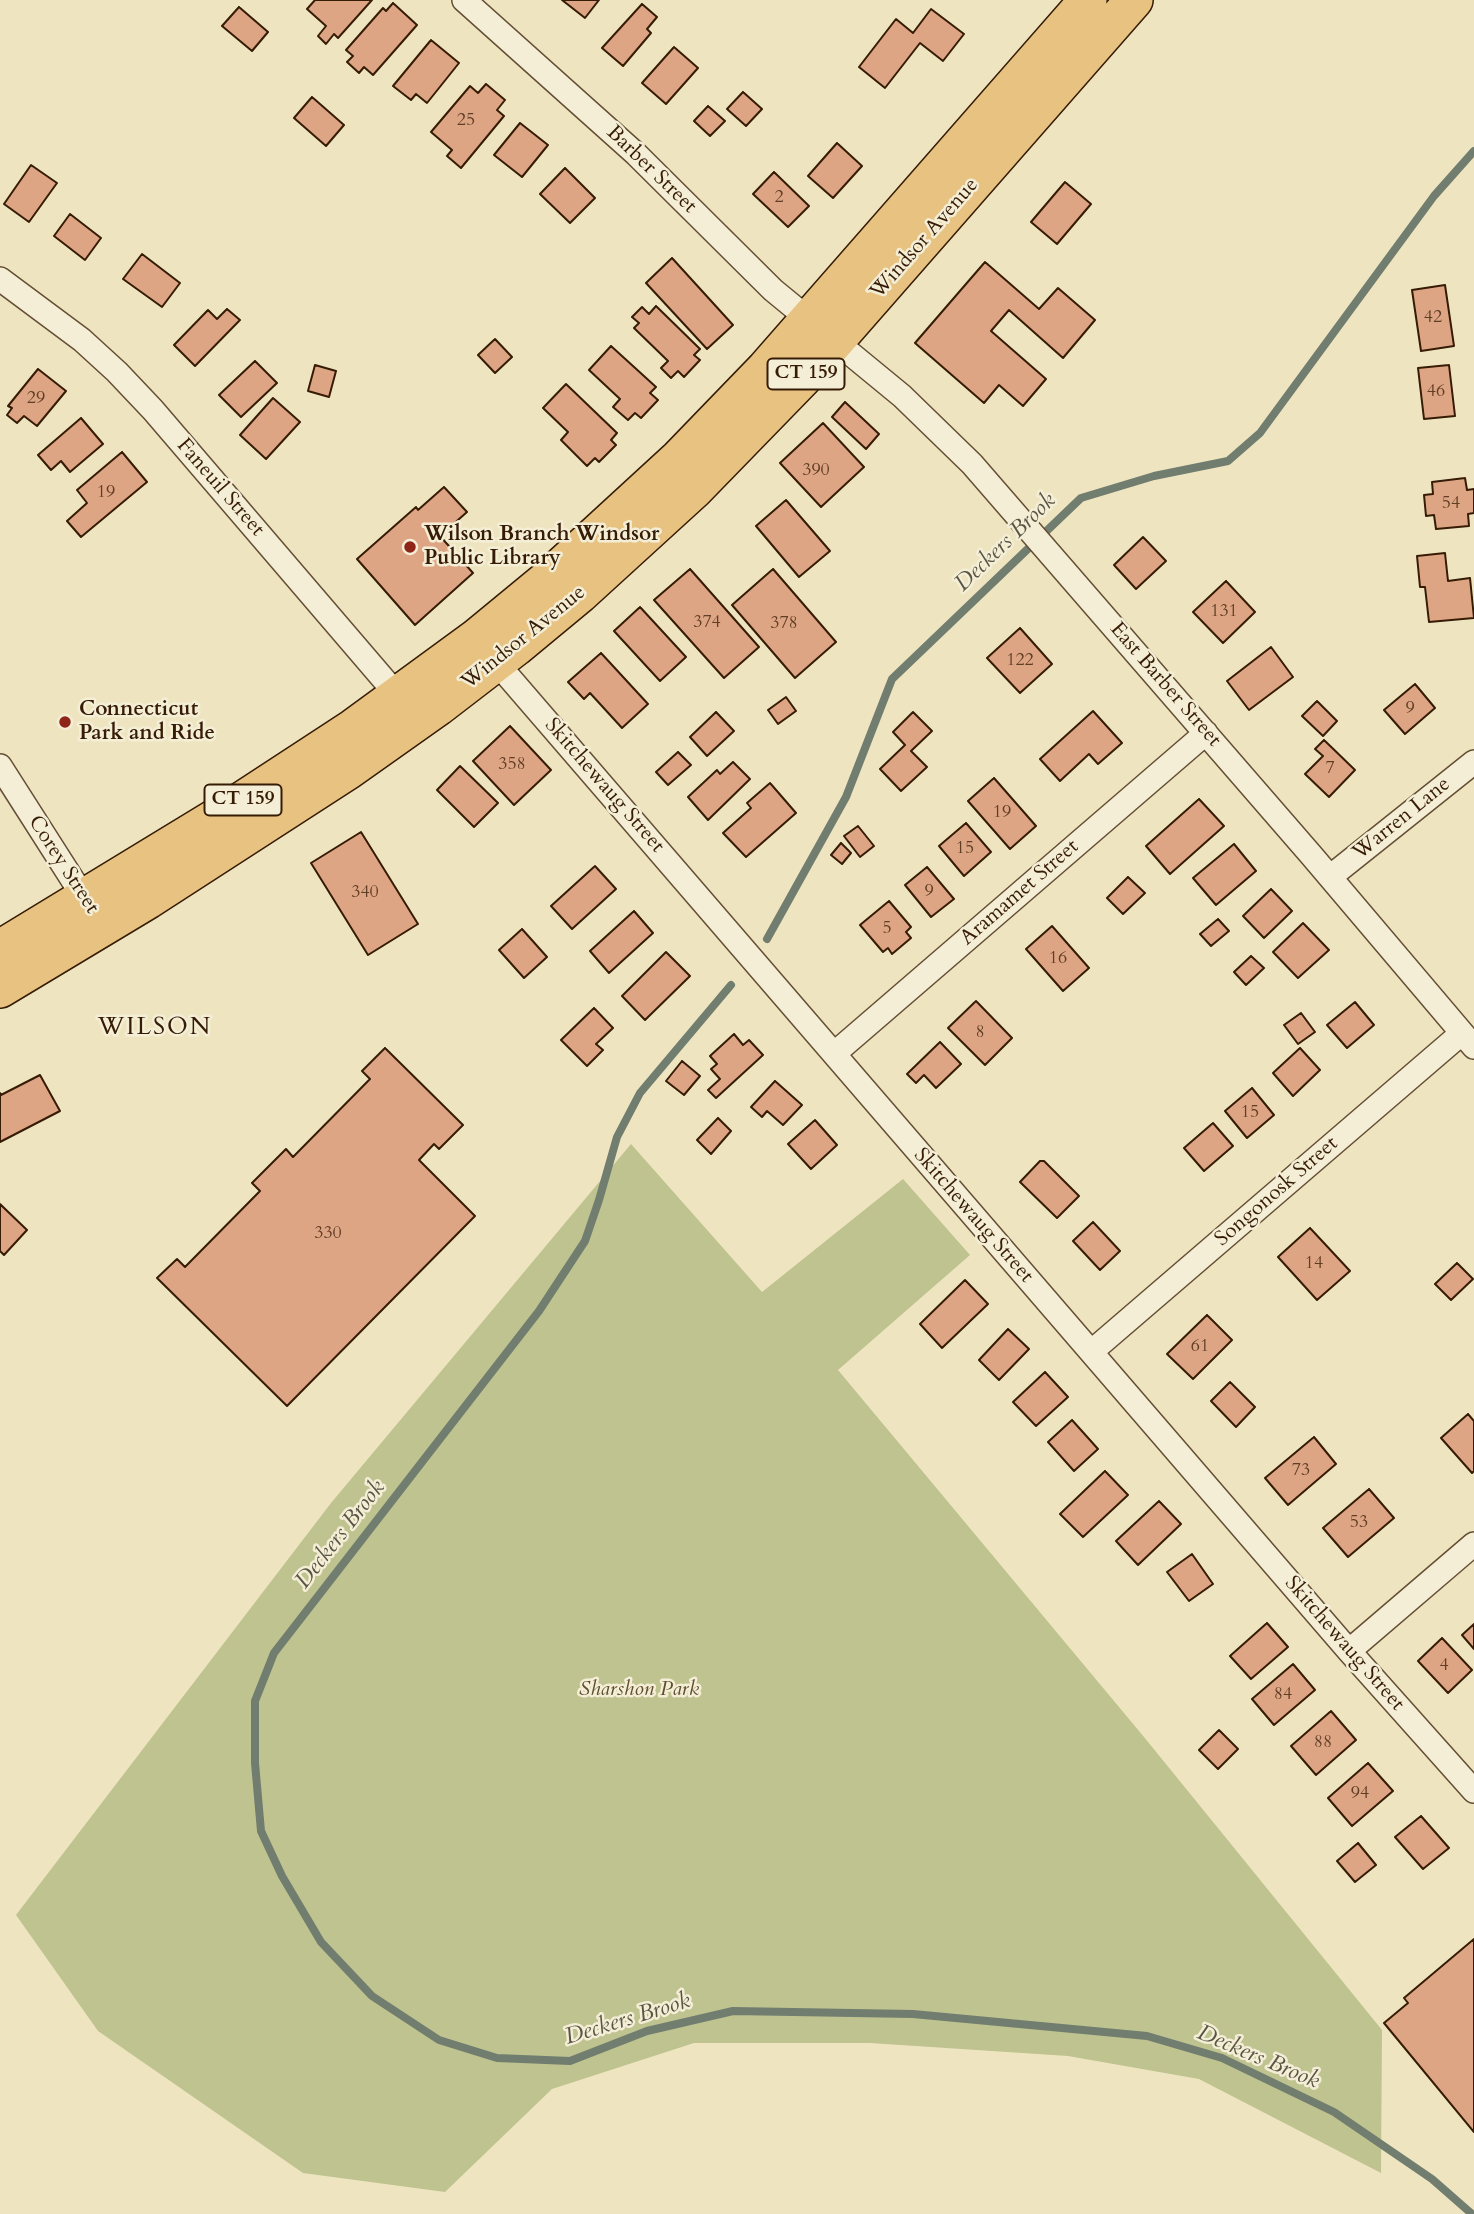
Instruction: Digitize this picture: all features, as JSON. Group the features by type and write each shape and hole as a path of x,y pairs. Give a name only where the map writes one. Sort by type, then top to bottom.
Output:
{"main road":[{"name":"Windsor Avenue","path":"822,331 1088,0"},
{"name":"Windsor Avenue","path":"0,989 223,813 409,708 486,650 554,572 679,458 731,406 822,331 1130,1"},
{"name":"Windsor Avenue","path":"0,950 94,913"}],"street":[{"name":"Barber Street","path":"464,0 636,153 773,290 822,331"},
{"name":"Faneuil Street","path":"0,279 82,340 117,372 153,410 409,708"},
{"name":"East Barber Street","path":"822,331 902,396 992,486 1468,1040"},
{"name":"Skitchewaug Street","path":"486,650 1349,1651 1474,1791"},
{"name":"Aramamet Street","path":"835,1053 1206,733"},
{"name":"Warren Lane","path":"1330,877 1474,762"},
{"name":"Corey Street","path":"0,766 94,913"},
{"name":"Songonosk Street","path":"1091,1352 1468,1040"},
{"path":"1349,1651 1474,1544"}],"green space":[{"name":"Sharshon Park","path":"631,1144 762,1292 903,1179 970,1255 838,1370 1144,1737 1382,2030 1381,2173 1199,2079 1068,2056 870,2043 694,2043 552,2089 445,2192 303,2173 98,2031 16,1915 331,1503"}],"building":[{"path":"315,0 372,0 338,38 334,34 326,44 318,36 326,26 307,9"},
{"path":"562,0 599,0 585,18"},
{"path":"393,3 417,25 373,75 364,67 359,73 347,62 353,56 346,50 383,8 386,11"},
{"path":"642,4 657,17 647,29 651,33 623,66 602,48"},
{"path":"239,7 268,32 252,51 222,26"},
{"path":"931,9 964,34 943,61 920,43 885,88 859,67 896,19 913,33"},
{"path":"431,40 459,63 427,103 416,94 411,100 393,86"},
{"path":"674,47 698,68 666,104 642,83"},
{"path":"486,84 505,100 497,110 504,116 461,168 447,156 452,150 431,132 470,86 478,93"},
{"path":"743,92 762,109 746,126 727,109"},
{"path":"312,97 344,125 326,146 294,118"},
{"path":"708,106 725,121 710,136 694,121"},
{"path":"520,123 548,145 522,177 494,155"},
{"path":"837,143 862,166 833,198 808,176"},
{"path":"31,165 57,183 29,222 4,204"},
{"path":"565,168 595,198 570,223 540,194"},
{"path":"774,172 809,206 788,227 753,194"},
{"path":"1065,182 1091,204 1057,244 1031,222"},
{"path":"70,214 101,238 85,260 54,236"},
{"path":"142,254 180,283 162,307 123,279"},
{"path":"672,258 733,325 707,349 646,283"},
{"path":"985,262 1039,309 1058,288 1095,320 1063,358 1009,310 991,331 1046,379 1023,406 999,385 984,403 915,343"},
{"path":"1445,285 1454,346 1421,351 1412,290"},
{"path":"656,306 700,349 694,355 700,360 684,377 678,371 671,378 661,368 668,361 634,328 639,323 632,317 642,307 649,314"},
{"path":"227,309 240,320 195,366 174,345 208,310 217,319"},
{"path":"495,339 512,357 495,373 478,355"},
{"path":"611,346 656,387 650,393 658,400 641,418 635,413 628,420 613,407 620,399 589,370"},
{"path":"255,361 277,383 241,417 219,395"},
{"path":"315,365 336,371 329,397 308,391"},
{"path":"1449,365 1455,416 1424,419 1418,368"},
{"path":"38,369 66,391 37,426 24,416 17,423 7,415 12,408 8,406"},
{"path":"566,384 617,433 611,440 616,445 599,462 595,458 587,466 561,440 568,432 543,408"},
{"path":"273,398 300,422 266,459 240,435"},
{"path":"845,402 879,434 866,449 832,417"},
{"path":"81,418 103,444 70,472 61,461 51,470 38,455"},
{"path":"823,423 864,467 821,507 780,463"},
{"path":"122,452 147,482 81,537 67,521 87,503 77,490"},
{"path":"1465,478 1467,490 1474,489 1474,513 1468,514 1469,526 1436,529 1434,515 1426,516 1424,495 1433,494 1432,482"},
{"name":"Wilson Branch Windsor Public Library","path":"444,487 467,512 440,536 473,573 415,625 357,559 416,507 418,510"},
{"path":"786,500 830,551 799,577 756,526"},
{"path":"1143,537 1166,561 1136,589 1114,565"},
{"path":"1445,553 1448,581 1470,578 1474,618 1429,622 1425,587 1420,587 1417,556"},
{"path":"690,569 759,647 724,678 654,600"},
{"path":"773,569 836,642 795,678 732,605"},
{"path":"1226,581 1255,612 1223,643 1193,612"},
{"path":"640,607 686,657 660,681 614,631"},
{"path":"1020,628 1052,664 1020,693 987,658"},
{"path":"1271,647 1293,677 1249,710 1227,681"},
{"path":"601,653 648,704 622,728 590,693 584,699 568,682"},
{"path":"1415,684 1435,708 1405,734 1384,710"},
{"path":"786,697 796,711 778,724 768,710"},
{"path":"1317,701 1337,721 1323,736 1302,716"},
{"path":"1093,711 1122,743 1098,764 1089,754 1060,781 1040,759"},
{"path":"716,712 734,731 707,756 690,737"},
{"path":"913,712 932,731 911,751 927,767 901,791 880,769 905,745 893,732"},
{"path":"510,726 551,770 514,805 473,761"},
{"path":"1324,740 1355,770 1329,797 1305,774 1323,756 1315,749"},
{"path":"678,752 691,765 668,785 656,772"},
{"path":"733,762 750,779 708,820 688,797 717,770 720,774"},
{"path":"460,766 498,803 474,827 437,790"},
{"path":"994,778 1036,826 1010,849 968,801"},
{"path":"770,783 796,813 746,857 723,833 751,808 747,803"},
{"path":"1199,799 1224,826 1170,874 1146,846"},
{"path":"966,823 991,852 964,876 939,846"},
{"path":"858,826 874,846 860,857 844,836"},
{"path":"361,832 418,924 368,955 311,863"},
{"path":"841,843 851,853 842,864 831,855"},
{"path":"1234,844 1256,871 1216,905 1193,878"},
{"path":"595,866 616,889 572,929 551,906"},
{"path":"927,867 954,899 931,917 905,885"},
{"path":"1128,877 1145,893 1123,914 1107,898"},
{"path":"1271,889 1292,911 1264,938 1243,916"},
{"path":"889,901 911,927 906,932 911,938 892,954 888,948 883,952 860,925"},
{"path":"634,911 653,933 609,973 590,951"},
{"path":"1218,919 1229,931 1211,946 1200,934"},
{"path":"1303,923 1329,950 1298,978 1273,952"},
{"path":"1052,926 1089,968 1063,991 1026,949"},
{"path":"522,929 547,957 524,978 499,950"},
{"path":"666,952 690,976 645,1020 622,996"},
{"path":"1251,956 1264,968 1246,985 1234,972"},
{"path":"976,1001 1012,1038 985,1065 948,1028"},
{"path":"1355,1002 1374,1025 1347,1048 1327,1025"},
{"path":"594,1008 613,1028 596,1044 603,1050 587,1066 561,1040"},
{"path":"1301,1013 1315,1032 1298,1044 1284,1025"},
{"path":"734,1034 743,1045 749,1040 763,1055 716,1098 708,1090 720,1079 711,1069 717,1064 710,1056"},
{"path":"940,1042 961,1064 936,1088 924,1075 916,1083 907,1074"},
{"path":"385,1048 463,1125 439,1149 434,1144 419,1160 475,1216 287,1406 157,1278 177,1259 185,1267 260,1191 252,1183 286,1149 293,1157 370,1079 362,1071"},
{"path":"1300,1048 1320,1070 1293,1096 1273,1073"},
{"path":"682,1061 700,1076 684,1095 666,1081"},
{"path":"40,1075 60,1111 0,1142 0,1093 1,1095"},
{"path":"775,1081 802,1105 783,1125 767,1111 762,1117 751,1107"},
{"path":"1252,1088 1274,1115 1247,1138 1225,1111"},
{"path":"718,1118 731,1131 711,1154 697,1140"},
{"path":"815,1120 837,1145 811,1169 788,1144"},
{"path":"1213,1123 1233,1146 1204,1171 1184,1148"},
{"path":"1040,1161 1044,1161 1079,1196 1057,1218 1020,1182"},
{"path":"0,1204 27,1230 4,1255 0,1251"},
{"path":"1093,1222 1120,1251 1100,1270 1073,1241"},
{"path":"1310,1228 1350,1271 1317,1300 1278,1257"},
{"path":"1457,1263 1473,1279 1451,1300 1435,1284"},
{"path":"965,1280 988,1304 942,1348 920,1324"},
{"path":"1207,1315 1232,1340 1193,1379 1167,1354"},
{"path":"1008,1329 1029,1349 999,1380 979,1360"},
{"path":"1045,1372 1068,1397 1036,1426 1013,1402"},
{"path":"1230,1382 1255,1407 1236,1427 1211,1401"},
{"path":"1468,1414 1474,1421 1472,1473 1441,1438"},
{"path":"1072,1420 1098,1449 1074,1471 1048,1442"},
{"path":"1314,1437 1336,1464 1288,1505 1265,1478"},
{"path":"1105,1471 1128,1495 1083,1537 1060,1514"},
{"path":"1369,1489 1394,1518 1348,1557 1323,1528"},
{"path":"1159,1501 1181,1524 1138,1565 1116,1541"},
{"path":"1192,1554 1213,1584 1189,1601 1167,1572"},
{"path":"1267,1623 1288,1647 1251,1679 1230,1656"},
{"path":"1474,1624 1474,1649 1462,1635"},
{"path":"1442,1638 1472,1670 1448,1693 1418,1661"},
{"path":"1293,1664 1315,1690 1274,1725 1252,1699"},
{"path":"1331,1711 1356,1740 1316,1775 1291,1746"},
{"path":"1219,1730 1238,1749 1218,1769 1199,1750"},
{"path":"1368,1763 1393,1791 1352,1826 1328,1798"},
{"path":"1421,1816 1449,1848 1423,1869 1395,1837"},
{"path":"1358,1843 1376,1865 1355,1882 1337,1861"},
{"path":"1474,1939 1474,2132 1384,2023 1408,2003 1404,1998"}],"waterway":[{"name":"Deckers Brook","path":"767,939 846,797 892,679 1081,498 1154,476 1228,461 1260,433 1434,196 1474,151"},
{"name":"Deckers Brook","path":"731,985 640,1093 617,1137 585,1241 539,1311 274,1653 255,1701 255,1763 261,1831 282,1876 321,1942 372,1996 439,2040 497,2058 570,2061 647,2031 733,2011 913,2014 1147,2036 1222,2058 1334,2112 1432,2179 1472,2214"}],"place":[{"name":"Wilson Branch Windsor Public Library","path":"410,547"},
{"name":"Connecticut Park and Ride","path":"65,722"}],"district":[{"name":"WILSON","path":"155,1028"}]}
